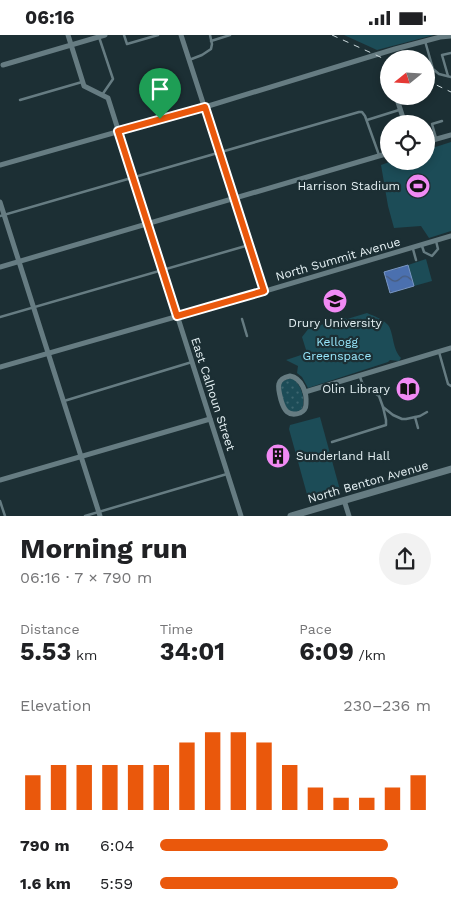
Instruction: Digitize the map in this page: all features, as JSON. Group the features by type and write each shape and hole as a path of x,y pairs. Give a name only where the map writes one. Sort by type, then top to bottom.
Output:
{"main road":[{"name":"North Benton Avenue","path":"291,516 451,469"}],"street":[{"path":"68,35 82,82"},
{"path":"181,35 264,291"},
{"path":"4,65 98,36"},
{"path":"0,165 205,107 441,36 451,36"},
{"name":"East Calhoun Street","path":"82,82 84,86 108,98 241,516"},
{"path":"399,105 402,115"},
{"path":"436,139 451,135"},
{"path":"0,267 379,156"},
{"path":"0,202 2,216 19,261 99,514"},
{"name":"North Summit Avenue","path":"0,367 451,236"},
{"path":"304,392 451,348"},
{"path":"290,376 294,377 301,382 304,392 307,402 304,410 298,414 290,414 284,409 278,388 279,382 290,376"},
{"path":"0,480 210,419"},
{"path":"344,500 349,516"}],"lane":[{"path":"124,35 127,44 158,35"},
{"path":"189,60 211,49 210,35"},
{"path":"211,41 230,35"},
{"path":"98,36 112,79 102,95"},
{"path":"426,41 433,69 442,76 449,77 442,55 451,53"},
{"path":"20,99 82,82"},
{"path":"367,120 400,109"},
{"path":"2,216 359,112 366,115 379,156"},
{"path":"436,139 432,124 442,121"},
{"path":"421,245 424,252 432,257 438,249 436,241"},
{"path":"0,317 249,245"},
{"path":"412,247 416,260"},
{"path":"242,319 247,336"},
{"path":"439,352 448,384 451,387"},
{"path":"63,401 192,361"},
{"path":"332,442 386,425 379,396 363,385 360,375"},
{"path":"383,407 402,419 415,417 427,412"},
{"path":"415,417 418,428"},
{"path":"85,516 99,514 228,474"},
{"path":"0,501 5,516"}],"green space":[{"path":"344,35 434,35 377,50"},
{"name":"Harrison Stadium","path":"451,142 451,231 429,238 421,226 394,228 382,170 435,170 435,147"},
{"path":"426,259 432,281 414,286 408,265"},
{"name":"Kellogg Greenspace","path":"367,313 381,319 388,325 396,350 401,358 399,361 390,360 308,388 302,377 297,373 298,366 286,360 307,353 302,337 309,328 339,322 344,318 347,319"},
{"path":"292,378 300,388 303,396 302,409 294,412 291,412 286,407 280,389 283,382"},
{"path":"320,417 340,490 308,498 289,429 290,425"}],"water":[{"path":"408,265 414,286 390,293 384,272"}],"railway":[{"path":"332,35 380,57"},
{"path":"435,84 451,92"}],"place":[{"name":"Harrison Stadium","path":"418,186"},
{"name":"Drury University","path":"335,301"},
{"name":"Olin Library","path":"408,389"},
{"name":"Sunderland Hall","path":"278,456"}],"route":[{"path":"205,107 264,291 177,316 118,131 160,119 205,107"}]}
